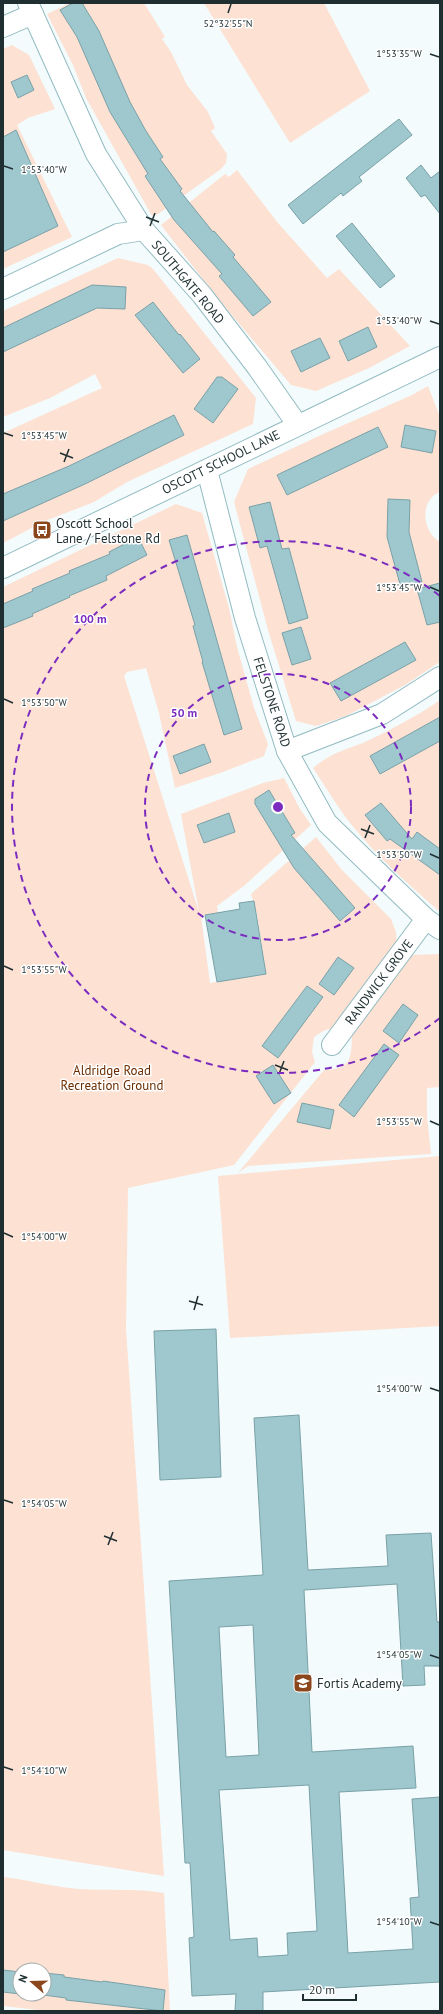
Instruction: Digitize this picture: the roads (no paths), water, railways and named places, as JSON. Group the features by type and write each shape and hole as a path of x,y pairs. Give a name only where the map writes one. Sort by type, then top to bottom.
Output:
{"street":[{"path":"3,27 30,8"},
{"name":"SOUTHGATE ROAD","path":"30,8 96,154 144,230 206,301 257,367 297,424"},
{"path":"3,289 118,234 144,230"},
{"name":"OSCOTT SCHOOL LANE","path":"3,568 207,470 297,424 440,357"},
{"name":"FELSTONE ROAD","path":"207,470 245,618 287,751 327,823 433,924"},
{"path":"287,751 382,714 440,677"},
{"name":"RANDWICK GROVE","path":"332,1045 433,924"}],"place":[{"name":"Oscott School Lane / Felstone Rd","path":"42,530"},
{"name":"Fortis Academy","path":"303,1683"}],"park label":[{"name":"Aldridge Road Recreation Ground","path":"112,1078"}]}
